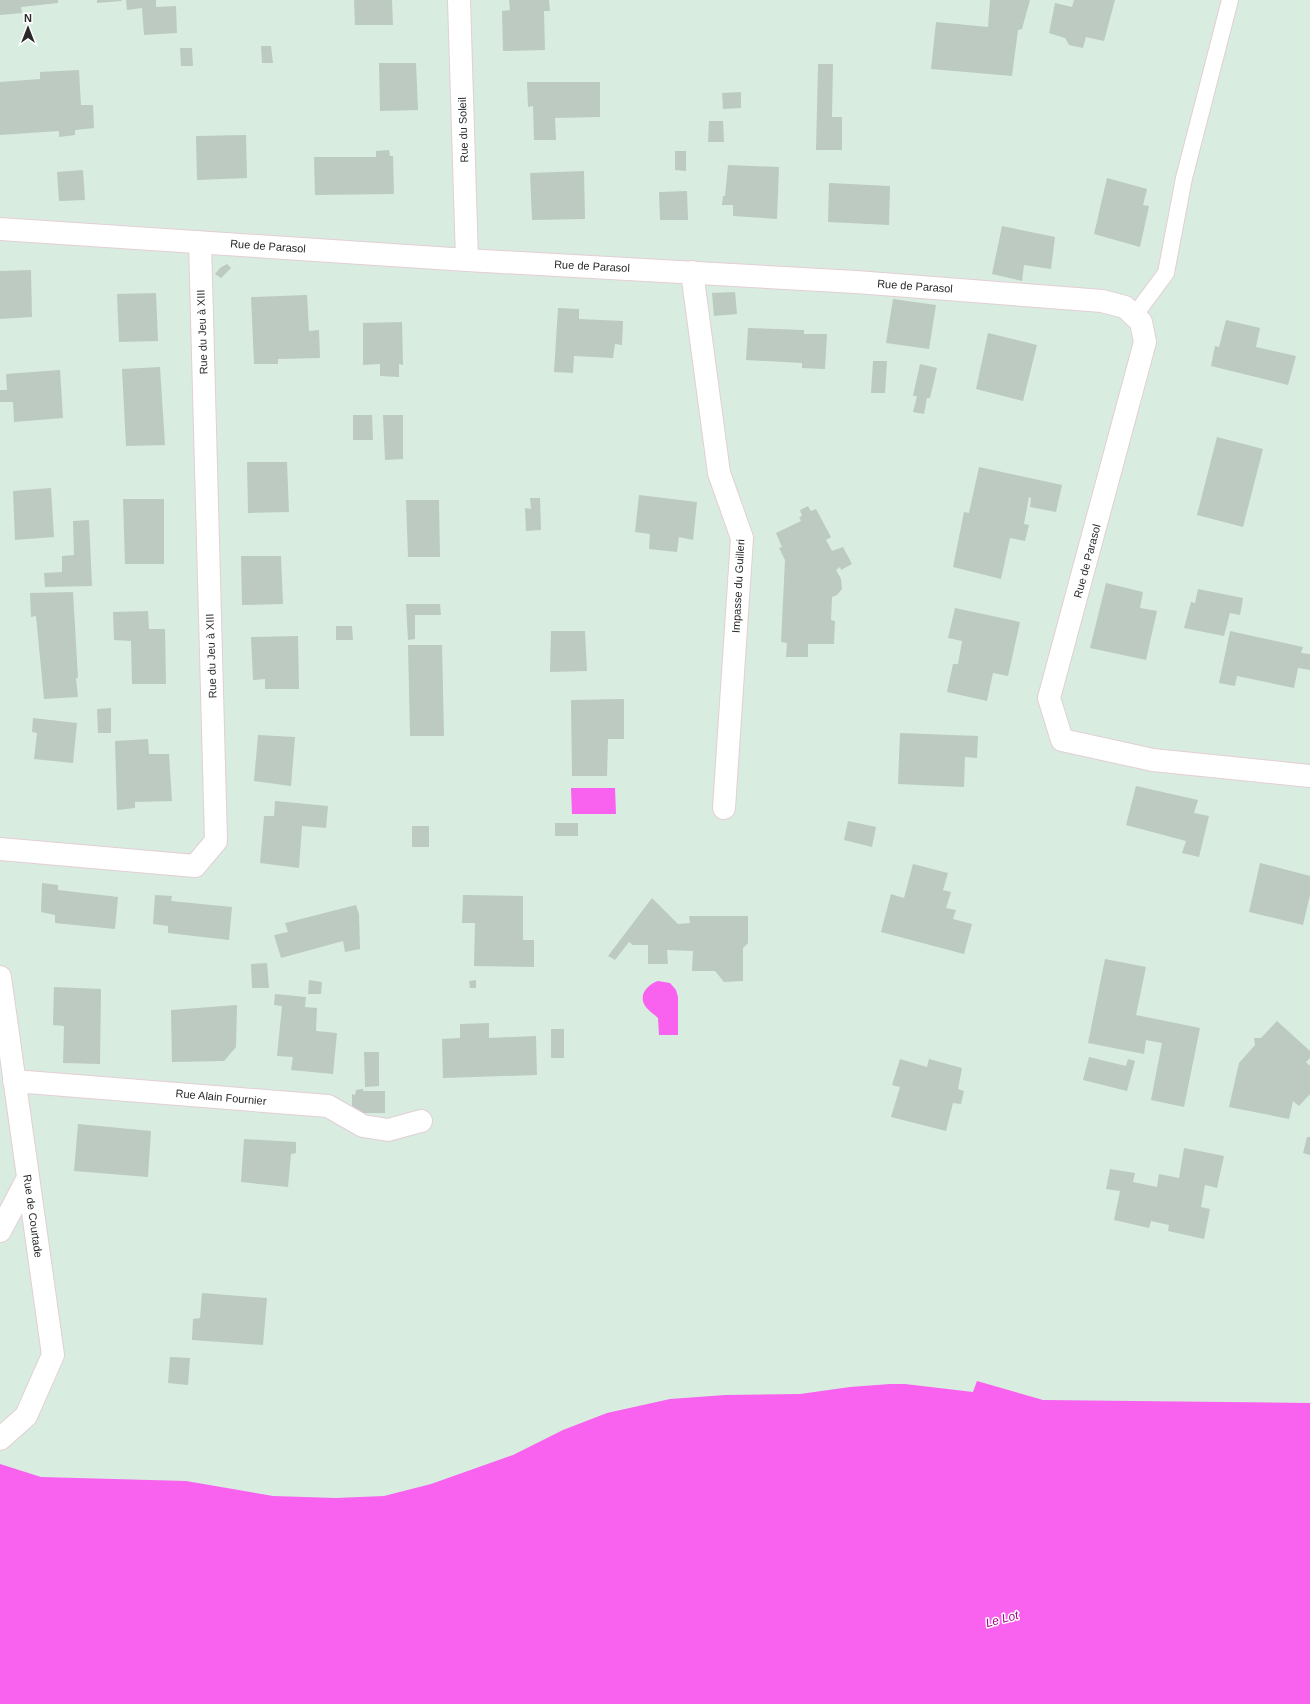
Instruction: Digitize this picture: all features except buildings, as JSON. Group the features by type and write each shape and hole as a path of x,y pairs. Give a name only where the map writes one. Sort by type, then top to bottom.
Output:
{"street":[{"name":"Rue du Soleil","path":"459,0 467,260"},
{"name":"Rue de Parasol","path":"0,229 467,260 856,282 1102,301 1125,307 1141,322 1145,342 1049,698 1062,740 1153,760 1310,776"},
{"name":"Rue du Jeu à XIII","path":"0,849 195,866 216,841 200,242"},
{"name":"Impasse du Guilleri","path":"692,272 719,473 742,538 724,808"},
{"name":"Rue de Courtade","path":"0,977 53,1355 26,1416 0,1439"},
{"name":"Rue Alain Fournier","path":"14,1081 328,1106 362,1126 388,1130 421,1121"},
{"path":"0,1230 28,1178"}],"lane":[{"path":"1134,316 1166,273 1184,178 1230,0"}],"water":[{"path":"571,788 615,788 616,814 572,814"},
{"path":"658,981 670,983 676,990 678,997 678,1035 659,1035 658,1018 648,1010 644,1004 644,993 651,984"},
{"name":"Le Lot","path":"977,1381 1043,1400 1310,1403 1310,1704 0,1704 0,1464 41,1477 186,1481 273,1496 336,1498 384,1496 431,1484 513,1455 563,1430 607,1413 670,1399 725,1395 800,1394 850,1387 890,1384 905,1384 973,1392"}]}
